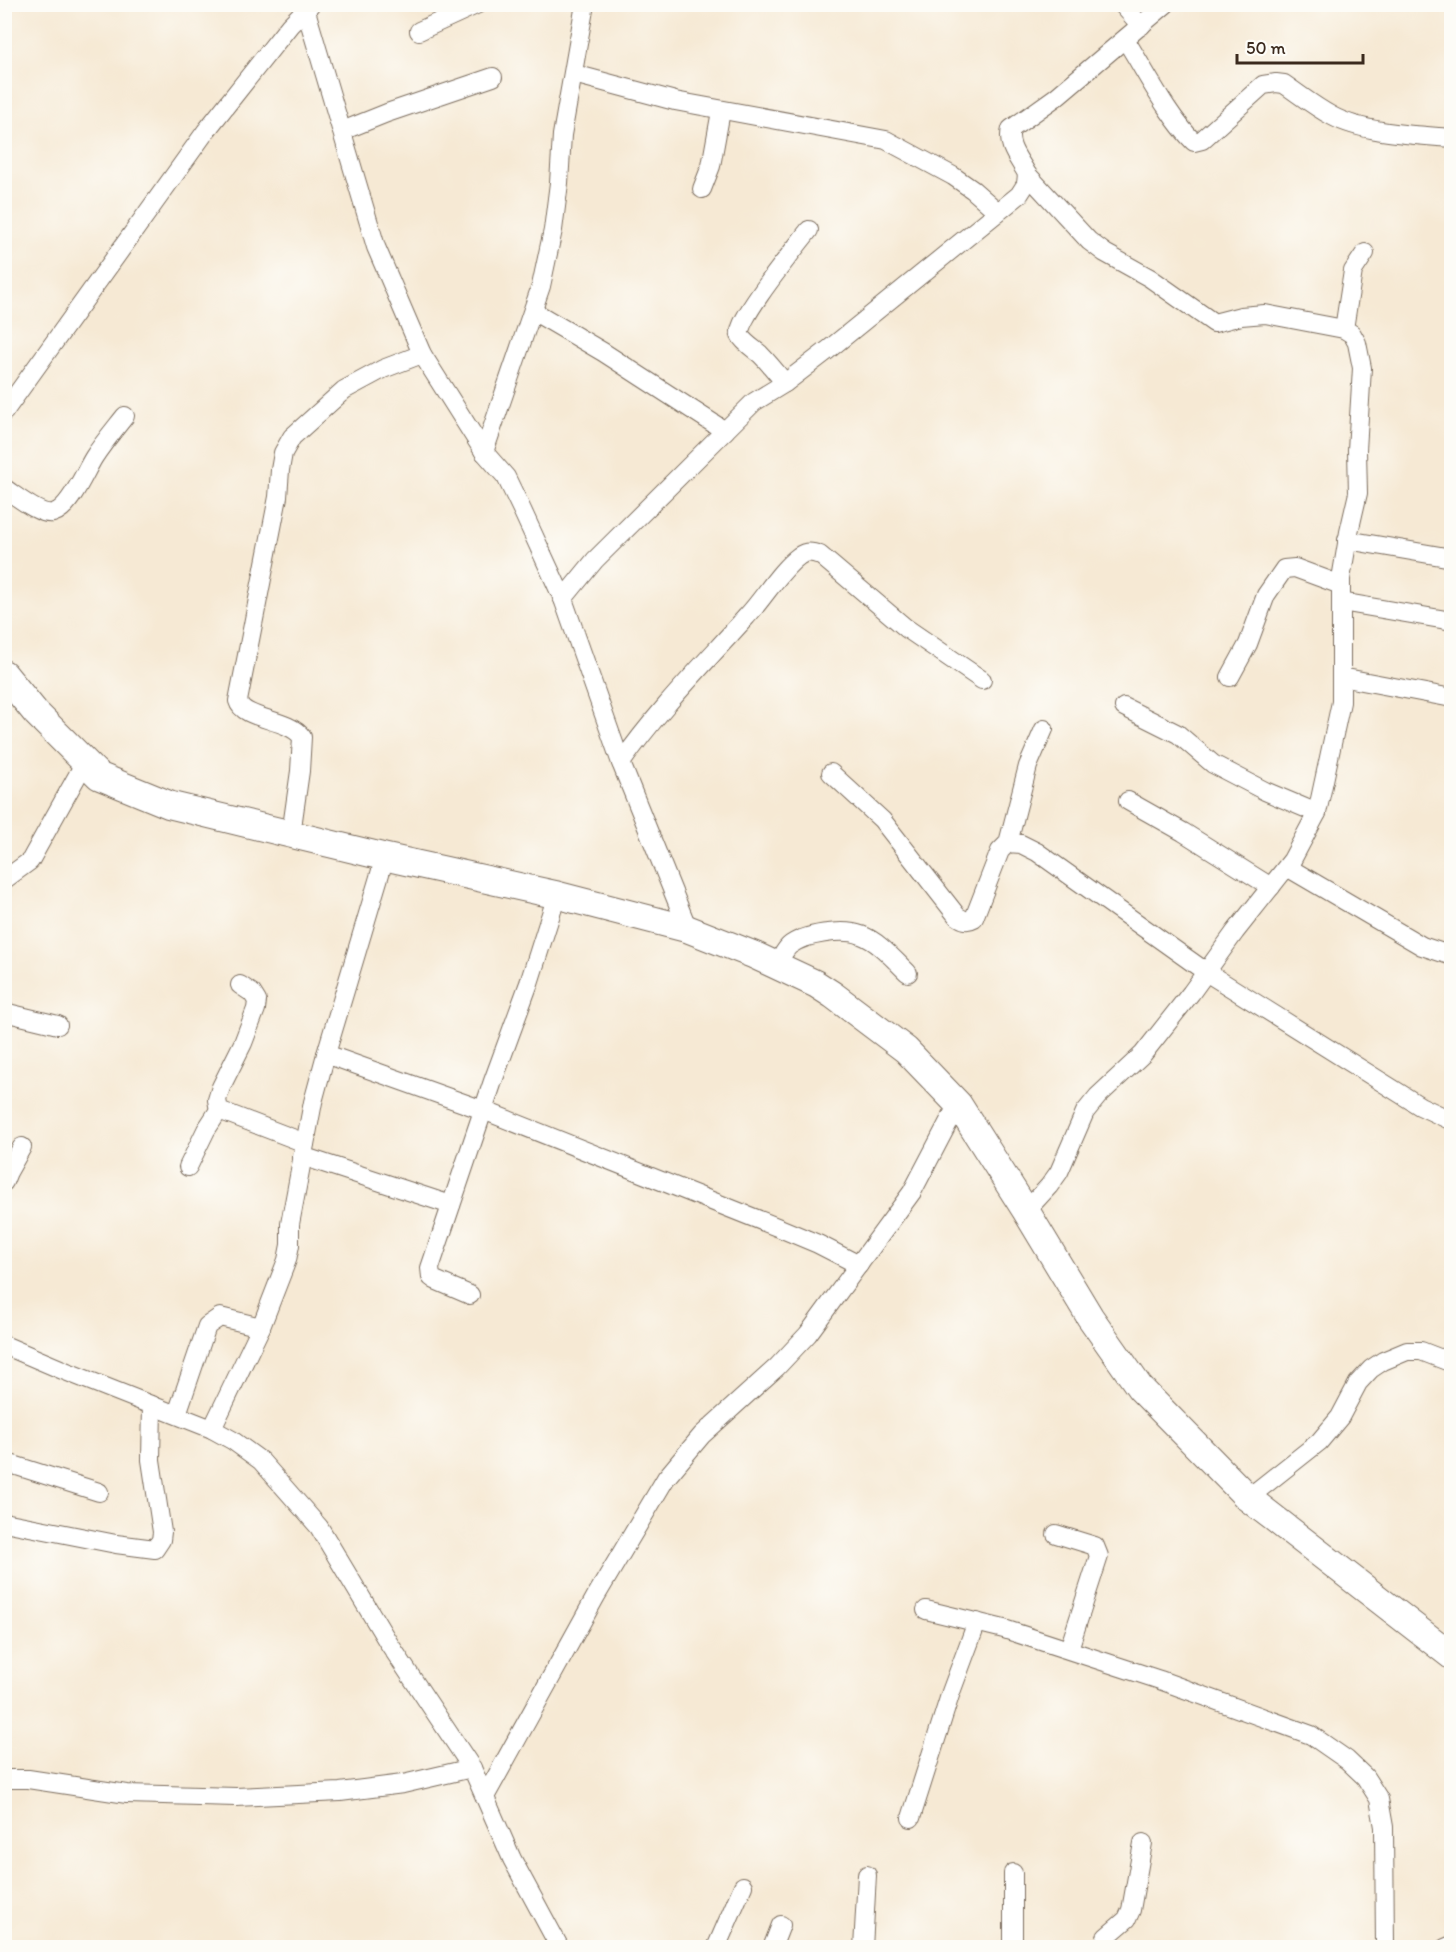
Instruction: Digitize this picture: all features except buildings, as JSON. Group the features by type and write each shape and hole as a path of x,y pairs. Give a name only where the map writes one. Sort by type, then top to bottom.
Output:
{"main road":[{"path":"4,674 36,712 99,776 170,805 385,857 557,895 688,929 816,984 897,1043 958,1104 1090,1317 1140,1388 1248,1498 1452,1656"}],"street":[{"path":"419,31 478,4"},
{"path":"484,452 541,286 553,230 562,135 585,4"},
{"path":"1122,4 1141,26"},
{"path":"1026,1211 1059,1172 1085,1112 1098,1096 1143,1054 1287,867 1317,813 1341,702 1341,594 1347,540 1358,493 1357,450 1362,368 1357,343 1352,334 1344,328 1265,314 1240,316 1214,323 1150,278 1104,253 1089,241 1028,174 1014,152 1009,137 1011,129 1056,97 1166,4"},
{"path":"305,6 376,247 422,354 484,452 506,477 563,599 621,763 688,929"},
{"path":"6,404 206,131 305,6"},
{"path":"1125,39 1162,98 1194,142 1202,140 1263,86 1276,83 1284,84 1332,116 1348,123 1394,132 1452,138"},
{"path":"574,74 721,111 886,140 953,176 998,212"},
{"path":"342,131 493,77"},
{"path":"702,189 711,166 721,111"},
{"path":"563,599 595,560 754,402 785,383 1019,195 1026,184 1028,174"},
{"path":"785,383 741,337 739,329 754,303 809,230"},
{"path":"1344,328 1353,272 1365,253"},
{"path":"533,311 603,352 725,431"},
{"path":"291,834 300,771 302,737 291,726 246,712 240,707 238,701 278,497 283,453 292,437 344,390 383,369 422,354"},
{"path":"4,488 43,512 53,513 60,509 71,496 94,456 125,416"},
{"path":"1347,540 1452,558"},
{"path":"621,763 643,731 750,613 772,585 800,555 810,552 820,555 906,628 982,680"},
{"path":"1230,677 1248,644 1266,595 1284,569 1295,568 1341,594 1452,621"},
{"path":"1341,677 1452,698"},
{"path":"1124,706 1178,734 1213,764 1265,791 1317,813"},
{"path":"831,773 882,820 957,916 969,921 974,918 1000,851 1008,843 1028,766 1044,729"},
{"path":"4,880 30,861 85,762"},
{"path":"1128,801 1183,832 1270,887"},
{"path":"1008,843 1021,844 1037,852 1206,972 1420,1106 1452,1121"},
{"path":"212,1429 261,1327 287,1260 290,1224 304,1150 326,1054 385,857"},
{"path":"1287,867 1422,946 1448,955"},
{"path":"470,1294 435,1280 430,1273 433,1257 529,983 557,895"},
{"path":"776,965 789,946 802,939 840,932 861,935 882,948 908,974"},
{"path":"188,1167 206,1130 219,1110 217,1100 221,1087 243,1043 256,1010 257,1001 252,993 240,985"},
{"path":"4,1012 58,1025"},
{"path":"326,1054 483,1110 782,1229 859,1265"},
{"path":"485,1797 596,1596 666,1479 702,1435 777,1367 808,1334 912,1192 958,1104"},
{"path":"219,1110 304,1150 451,1205"},
{"path":"4,1182 22,1147"},
{"path":"177,1414 207,1326 220,1317 261,1327"},
{"path":"4,1345 212,1429 261,1461 319,1527 388,1642 472,1768 513,1859 560,1947"},
{"path":"1248,1498 1319,1442 1340,1417 1358,1383 1377,1365 1407,1351 1421,1350 1452,1363"},
{"path":"4,1522 116,1544 155,1549 161,1540 162,1532 151,1460 152,1406"},
{"path":"4,1462 99,1492"},
{"path":"1056,1534 1095,1546 1099,1556 1069,1649"},
{"path":"926,1611 1004,1629 1170,1683 1311,1735 1353,1765 1365,1777 1378,1799 1384,1827 1385,1947"},
{"path":"911,1818 977,1622"},
{"path":"4,1779 28,1779 127,1794 236,1797 340,1792 393,1785 472,1768"},
{"path":"1104,1947 1106,1937 1127,1919 1131,1910 1143,1843"},
{"path":"1012,1947 1013,1873"},
{"path":"863,1947 867,1875"},
{"path":"716,1947 742,1886"},
{"path":"772,1947 781,1925"},
{"path":"1445,1947 1452,1945"}]}
